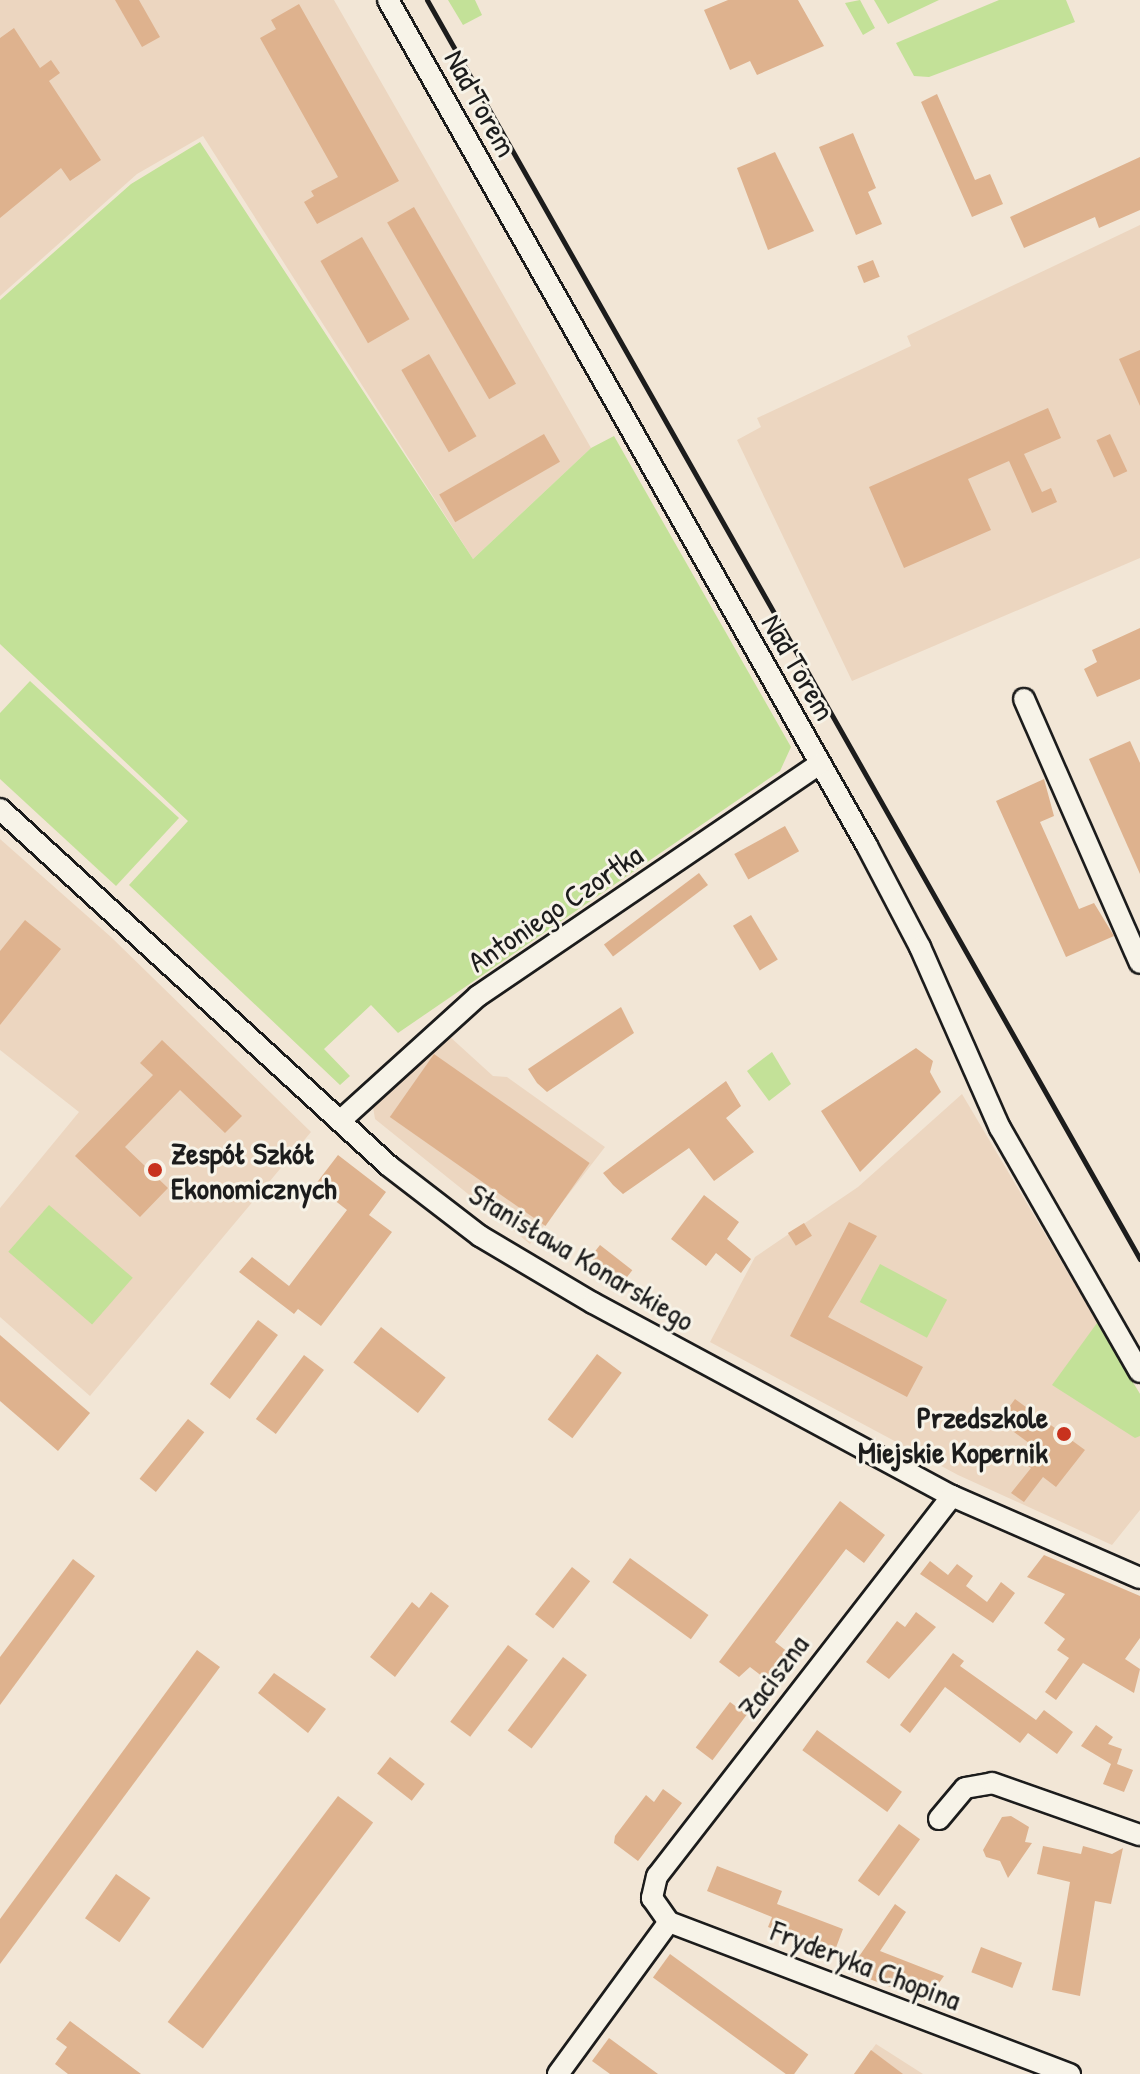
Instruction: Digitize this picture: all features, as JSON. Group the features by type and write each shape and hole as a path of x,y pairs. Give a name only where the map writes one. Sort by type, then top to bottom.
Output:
{"street":[{"name":"Nad Torem","path":"388,0 820,764 920,947 1007,1142 1140,1372"},
{"path":"1024,699 1140,963"},
{"name":"Antoniego Czortka","path":"340,1121 478,996 820,764"},
{"name":"Stanisława Konarskiego","path":"0,809 340,1121 437,1204 526,1266 952,1496 1140,1578"},
{"name":"Zaciszna","path":"669,1922 652,1898 657,1876 952,1496"},
{"path":"939,1819 965,1788 992,1783 1140,1835"},
{"path":"558,2074 669,1922"},
{"name":"Fryderyka Chopina","path":"669,1922 1070,2074"}],"shaded area":[{"path":"0,0 334,0 591,448 473,559 203,136 137,174 0,296"},
{"path":"1140,225 1140,558 852,681 737,440 761,427 757,418 911,346 907,336"},
{"name":"Zespół Szkół Ekonomicznych","path":"0,839 111,937 311,1132 90,1396 0,1317 0,1208 79,1112 0,1050"},
{"path":"449,1036 493,1076 507,1077 605,1147 530,1244 375,1119 373,1107 381,1094"},
{"path":"962,1094 1140,1394 1140,1510 1112,1545 958,1475 710,1342 755,1257 858,1187"},
{"path":"876,2044 923,2074 854,2074"}],"green space":[{"path":"448,0 475,0 482,15 463,25"},
{"path":"860,0 875,28 863,35 845,3"},
{"path":"874,0 939,0 888,24"},
{"path":"999,0 1066,0 1075,22 929,77 914,76 896,43"},
{"path":"200,142 473,559 591,448 614,436 791,747 780,771 398,1033 371,1005 324,1049 350,1076 340,1085 129,885 188,821 0,644 0,300 131,184"},
{"path":"30,681 179,818 116,886 0,779 0,713"},
{"path":"772,1052 791,1084 769,1101 747,1071"},
{"path":"49,1205 133,1278 92,1325 8,1252"},
{"path":"880,1264 947,1300 927,1338 860,1302"},
{"path":"1097,1323 1140,1394 1140,1436 1135,1438 1052,1385"}],"building":[{"path":"115,0 139,0 160,37 142,47"},
{"path":"728,0 798,0 824,46 757,75 750,61 730,70 704,10"},
{"path":"299,4 399,181 317,224 304,202 314,196 311,191 338,177 260,38 276,29 271,20"},
{"path":"14,28 40,68 51,60 60,73 49,81 101,160 70,181 61,168 0,218 0,38"},
{"path":"937,94 975,180 990,174 1003,204 972,217 921,102"},
{"path":"853,133 876,188 868,192 882,224 856,235 819,147"},
{"path":"775,152 814,231 768,250 737,168"},
{"path":"1140,157 1140,210 1099,228 1095,217 1024,248 1010,217"},
{"path":"414,207 516,384 489,399 387,223"},
{"path":"362,237 410,319 368,343 320,261"},
{"path":"873,260 880,277 864,283 857,266"},
{"path":"1140,350 1140,406 1119,359"},
{"path":"429,354 476,436 449,452 401,370"},
{"path":"1048,408 1061,438 1024,454 1042,492 1051,488 1057,502 1032,513 1009,461 968,479 991,530 904,568 869,487"},
{"path":"544,434 560,462 455,522 439,494"},
{"path":"1110,434 1127,471 1114,477 1096,440"},
{"path":"1140,628 1140,679 1097,697 1084,669 1097,662 1092,650"},
{"path":"1130,741 1140,763 1140,874 1089,759"},
{"path":"1044,779 1054,816 1040,822 1079,909 1094,903 1114,936 1066,957 996,801"},
{"path":"785,826 799,851 748,879 734,854"},
{"path":"699,873 708,885 613,957 604,945"},
{"path":"751,915 778,960 760,970 733,926"},
{"path":"25,920 61,949 0,1025 0,951"},
{"path":"621,1007 634,1033 547,1092 537,1083 528,1069"},
{"path":"162,1040 242,1116 225,1133 180,1090 125,1147 168,1188 140,1217 75,1156 153,1075 140,1063"},
{"path":"916,1048 933,1061 930,1072 941,1092 860,1172 821,1111"},
{"path":"434,1054 590,1163 545,1226 390,1117"},
{"path":"726,1081 741,1106 726,1118 754,1152 714,1181 689,1148 623,1194 603,1173"},
{"path":"338,1155 386,1192 369,1215 392,1232 321,1326 298,1309 294,1314 239,1272 252,1257 289,1286 347,1210 315,1185"},
{"path":"704,1195 739,1222 727,1239 751,1259 741,1273 716,1253 706,1266 671,1239"},
{"path":"849,1222 877,1236 828,1317 923,1367 907,1397 790,1336"},
{"path":"804,1223 812,1236 796,1246 788,1233"},
{"path":"600,1245 632,1270 622,1283 590,1258"},
{"path":"258,1320 278,1335 230,1399 210,1384"},
{"path":"381,1327 446,1377 418,1413 353,1362"},
{"path":"0,1335 90,1413 58,1451 0,1401"},
{"path":"597,1354 622,1373 572,1438 548,1419"},
{"path":"304,1355 324,1370 276,1434 256,1419"},
{"path":"1015,1399 1085,1450 1056,1487 1043,1477 1024,1502 1011,1493 1031,1468 1017,1458 1029,1443 999,1421"},
{"path":"188,1419 204,1432 156,1492 140,1479"},
{"path":"840,1501 885,1535 864,1563 846,1549 775,1642 793,1656 772,1684 750,1667 739,1677 719,1662"},
{"path":"1044,1555 1140,1596 1140,1638 1125,1659 1140,1669 1134,1693 1083,1663 1056,1700 1045,1692 1069,1658 1057,1650 1065,1639 1044,1623 1065,1594 1027,1577"},
{"path":"630,1558 708,1615 691,1639 612,1582"},
{"path":"73,1559 95,1576 0,1705 0,1657"},
{"path":"930,1561 948,1575 957,1564 973,1576 966,1586 987,1602 1001,1582 1015,1593 993,1623 920,1574"},
{"path":"572,1567 590,1581 553,1628 535,1614"},
{"path":"431,1592 449,1606 395,1677 370,1657 412,1602 419,1608"},
{"path":"916,1612 936,1627 889,1679 866,1662 897,1621 905,1627"},
{"path":"508,1645 528,1660 470,1737 450,1722"},
{"path":"197,1650 220,1667 0,1964 0,1919"},
{"path":"953,1653 964,1661 960,1666 1036,1720 1044,1710 1073,1732 1057,1754 1028,1733 1020,1743 945,1687 910,1733 900,1725"},
{"path":"563,1657 587,1675 532,1749 508,1730"},
{"path":"274,1673 326,1709 308,1733 258,1693"},
{"path":"730,1702 747,1715 712,1760 696,1748"},
{"path":"1096,1725 1113,1737 1108,1744 1122,1749 1117,1764 1133,1770 1124,1792 1103,1784 1111,1764 1081,1746"},
{"path":"817,1730 902,1792 887,1812 802,1750"},
{"path":"390,1757 425,1784 412,1801 377,1774"},
{"path":"663,1789 682,1803 638,1861 614,1843 615,1836 646,1795 654,1802"},
{"path":"338,1796 373,1822 203,2048 168,2022"},
{"path":"1011,1816 1029,1827 1025,1842 1032,1843 1008,1878 1000,1861 986,1857 983,1850 1002,1817"},
{"path":"899,1824 920,1839 879,1896 858,1881"},
{"path":"1043,1846 1081,1854 1083,1846 1112,1854 1123,1848 1111,1904 1095,1901 1080,1996 1052,1990 1070,1882 1037,1874"},
{"path":"717,1866 782,1891 777,1904 843,1929 834,1953 768,1927 772,1917 707,1891"},
{"path":"116,1874 150,1898 119,1942 85,1918"},
{"path":"895,1904 906,1912 880,1951 944,1976 926,2001 849,1971"},
{"path":"981,1947 1022,1963 1012,1988 971,1972"},
{"path":"670,1954 808,2055 794,2074 786,2074 653,1977"},
{"path":"70,2021 141,2074 68,2074 55,2064 67,2047 56,2039"},
{"path":"609,2038 658,2074 610,2074 592,2061"},
{"path":"871,2050 903,2074 854,2074"}],"railway":[{"path":"427,0 1140,1259"}],"place":[{"name":"Zespół Szkół Ekonomicznych","path":"155,1170"},
{"name":"Przedszkole Miejskie Kopernik","path":"1064,1434"}]}
